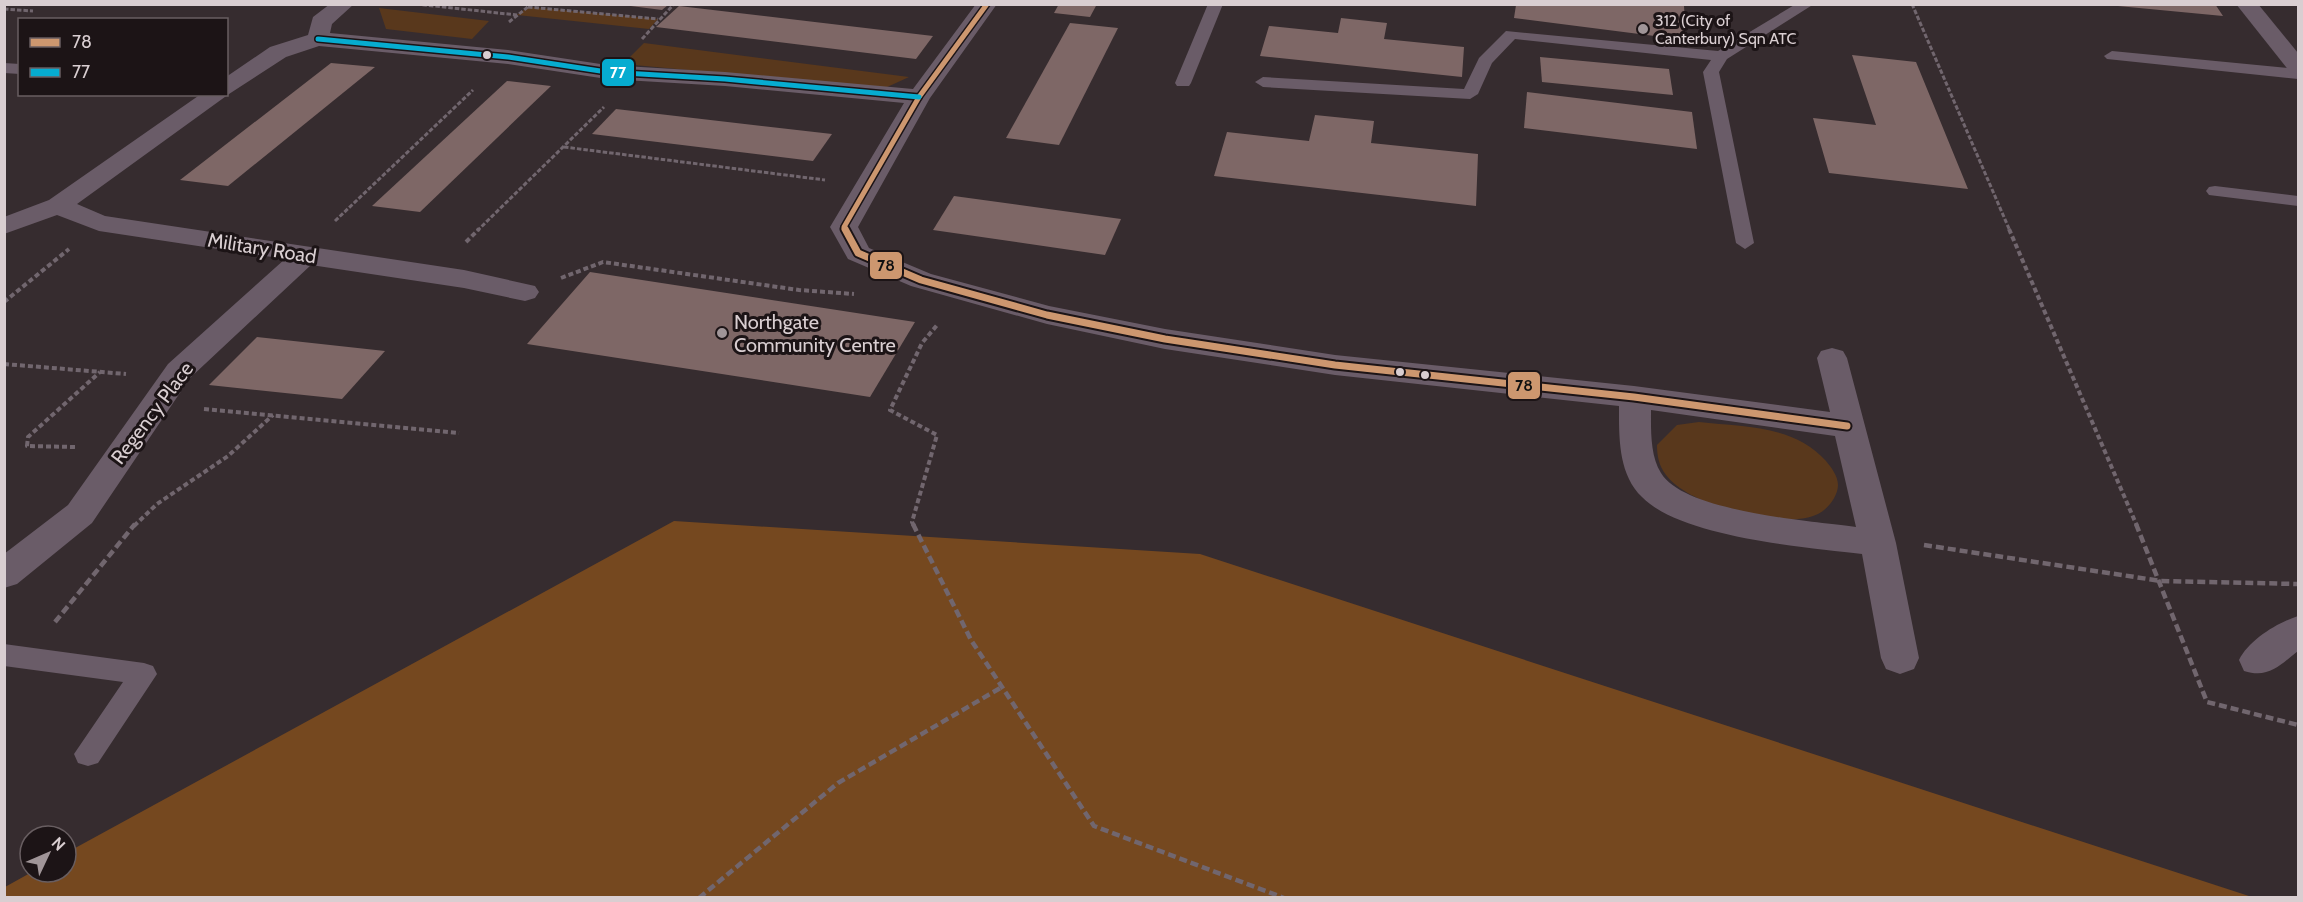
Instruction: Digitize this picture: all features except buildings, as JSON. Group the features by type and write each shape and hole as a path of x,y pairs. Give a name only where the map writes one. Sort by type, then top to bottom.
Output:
{"street":[{"path":"318,39 321,22 344,4"},
{"path":"987,4 919,97 844,227 858,253 921,280 963,292 1047,315 1176,341 1335,365 1634,397 1847,426"},
{"path":"2246,4 2298,67"},
{"path":"228,87 278,52 318,39 508,57 607,72 919,97"},
{"path":"4,226 57,206 214,96"},
{"name":"Military Road","path":"57,206 99,223 433,275 525,292"},
{"name":"Regency Place","path":"4,574 80,514 174,378 303,254"},
{"path":"1832,358 1847,426 1878,543 1899,658"},
{"path":"1634,397 1639,463 1654,489 1687,508 1746,524 1878,543"},
{"path":"2258,660 2298,631"}],"lane":[{"path":"1183,83 1216,4"},
{"path":"1745,243 1711,72 1721,56 1807,4"},
{"path":"1263,82 1470,94 1485,62 1512,34 1721,56"},
{"path":"2112,56 2298,74"},
{"path":"2215,191 2298,201"},
{"path":"17,657 144,674 88,754"}],"path":[{"path":"416,4 516,15"},
{"path":"530,4 528,7 658,19"},
{"path":"1912,4 2161,581"},
{"path":"4,9 33,11"},
{"path":"303,254 508,57"},
{"path":"433,275 639,73"},
{"path":"564,147 868,186"},
{"path":"4,302 99,223"},
{"path":"525,292 603,262 799,290 856,294"},
{"path":"963,292 922,343 890,411 937,435 912,522 971,640 1094,826 1284,897"},
{"path":"4,364 174,378"},
{"path":"100,372 28,437 27,446 124,449"},
{"path":"155,404 459,433"},
{"path":"17,657 66,606 132,527 157,504 228,456 273,415"},
{"path":"1878,543 1929,545 2161,581 2298,584"},
{"path":"699,897 838,783 1002,687"}],"shaded area":[{"path":"528,7 658,19 649,29 517,15"},
{"path":"379,8 489,21 472,39 386,29"},
{"path":"644,43 909,77 885,88 623,64"},
{"path":"1699,422 1767,430 1799,440 1813,449 1834,472 1838,489 1832,502 1818,514 1783,519 1738,512 1695,497 1666,475 1659,461 1657,445 1677,425"},
{"path":"674,521 1200,554 2252,897 5,897 5,887 18,880 18,884 78,884 78,846"}],"transit line":[{"name":"78","path":"987,4 919,97 844,227 858,253 921,280 1047,315 1165,339 1335,365 1634,397 1847,426"},
{"name":"77","path":"318,39 508,57 607,72 725,79 919,97"}],"place":[{"name":"312 (City of Canterbury) Sqn ATC","path":"1643,29"},
{"name":"Northgate Community Centre","path":"722,333"}]}
